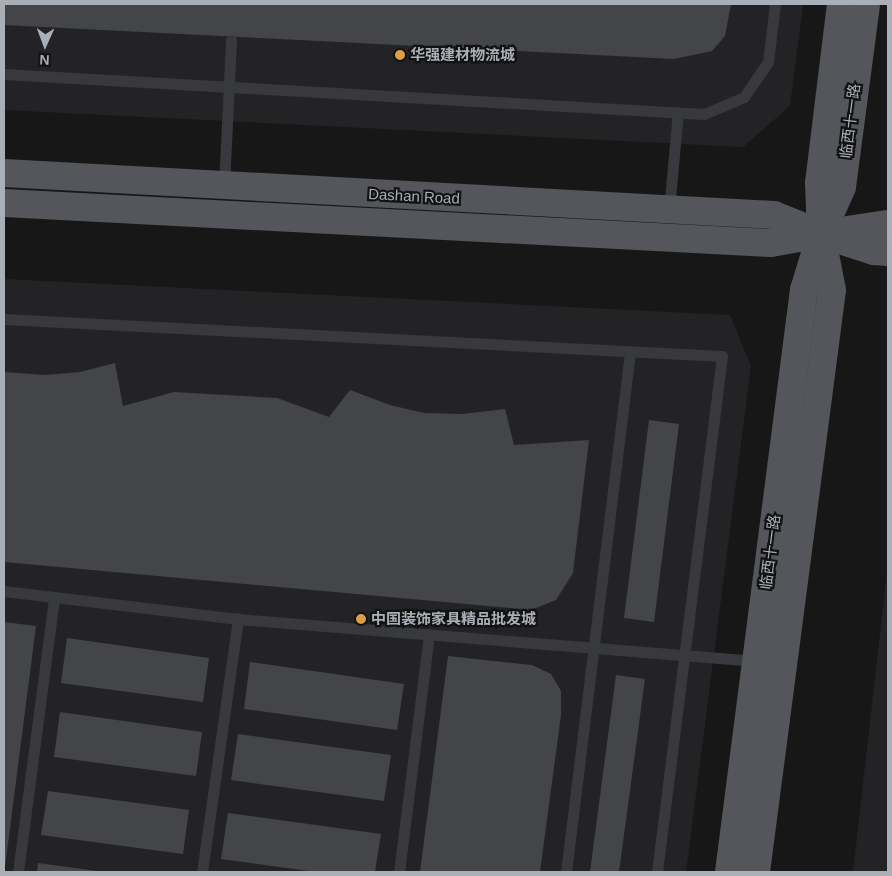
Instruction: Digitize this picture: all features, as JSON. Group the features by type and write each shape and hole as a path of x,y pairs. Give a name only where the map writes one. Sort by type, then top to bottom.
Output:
{"main road":[{"name":"临西十一路","path":"756,872 832,290 821,234 819,183 841,4"},
{"name":"临西十一路","path":"821,234 852,4"},
{"name":"临西十一路","path":"729,872 804,290 821,234 842,187 866,4"},
{"name":"Dashan Road","path":"4,174 774,215 821,234 874,251 888,252"},
{"name":"Dashan Road","path":"4,203 771,243 888,224"}],"lane":[{"path":"4,74 704,114 744,97 768,62 775,4"},
{"path":"224,185 231,40"},
{"path":"668,210 678,112"},
{"path":"4,319 722,356 686,654 657,872"},
{"path":"566,872 630,352"},
{"path":"4,591 238,619 756,661"},
{"path":"18,872 54,597"},
{"path":"202,872 238,619"},
{"path":"399,872 429,634"}],"shaded area":[{"name":"华强建材物流城","path":"4,4 803,4 790,106 743,147 4,110"},
{"name":"中国装饰家具精品批发城","path":"4,279 730,315 751,366 686,872 4,872"},
{"path":"888,563 888,872 853,872"}],"building":[{"path":"4,4 731,4 725,36 712,51 674,59 4,25"},
{"path":"115,363 123,406 174,392 277,398 329,417 350,390 390,405 424,413 462,414 505,409 514,445 589,440 573,573 556,600 531,610 4,562 4,372 45,375 80,372"},
{"path":"649,420 679,424 654,622 624,618"},
{"path":"4,622 36,626 5,867 4,867"},
{"path":"67,638 209,658 203,702 61,683"},
{"path":"448,656 532,665 551,674 561,691 561,715 540,872 420,872"},
{"path":"250,662 404,684 397,730 244,709"},
{"path":"616,675 645,679 619,872 590,872"},
{"path":"60,712 202,732 196,776 54,757"},
{"path":"238,734 391,755 384,801 231,780"},
{"path":"48,791 189,810 183,854 41,835"},
{"path":"228,813 381,834 375,872 316,872 221,859"},
{"path":"38,863 97,871 37,872"}],"place":[{"name":"华强建材物流城","path":"400,55"},
{"name":"中国装饰家具精品批发城","path":"361,619"}]}
